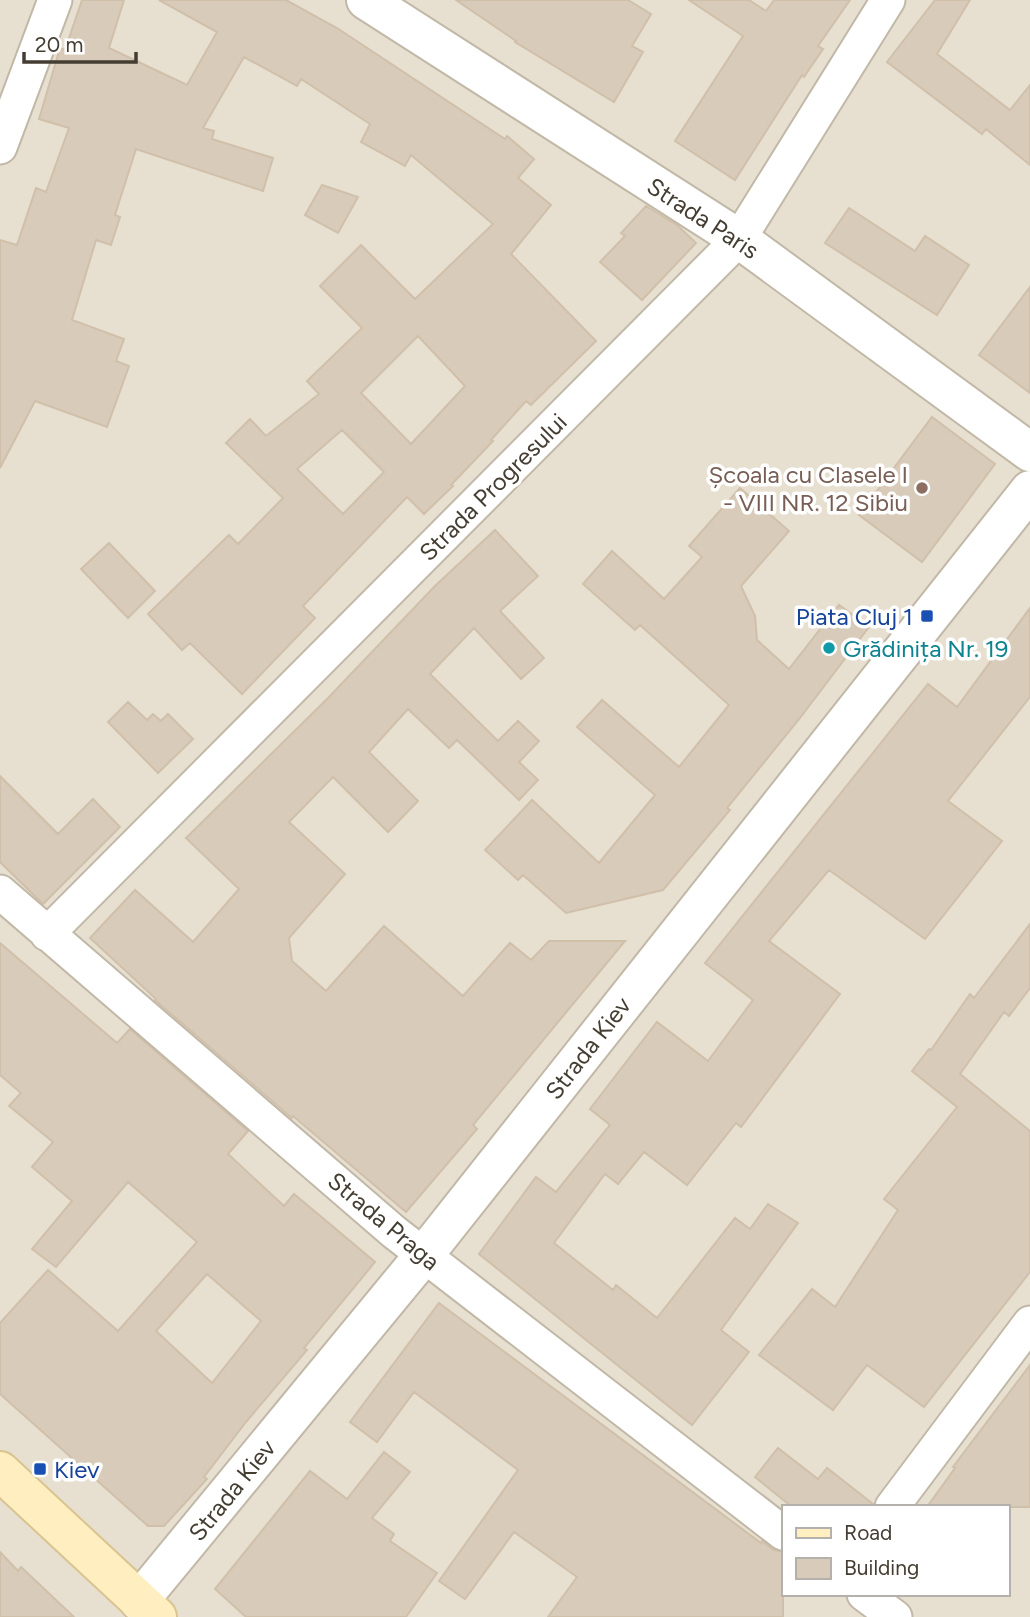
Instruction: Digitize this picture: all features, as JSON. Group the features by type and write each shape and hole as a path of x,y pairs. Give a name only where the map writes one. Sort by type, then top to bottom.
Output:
{"main road":[{"path":"0,1471 148,1609"}],"street":[{"path":"0,147 55,0"},
{"name":"Strada Paris","path":"366,0 738,239 1030,452"},
{"name":"Strada Progresului","path":"47,934 738,239 888,0"},
{"name":"Strada Kiev","path":"148,1609 424,1255 1030,490"},
{"name":"Strada Praga","path":"0,892 424,1255 782,1532"},
{"path":"894,1505 1030,1323"},
{"path":"867,1596 895,1617"}],"shaded area":[{"path":"0,0 1030,0 1030,1617 0,1617"}],"building":[{"path":"82,0 124,0 109,48 187,85 217,32 159,0 286,0 337,28 505,139 507,136 534,159 518,178 551,205 511,254 596,341 531,405 526,401 451,485 453,486 424,514 407,497 303,606 315,618 242,694 190,643 182,650 148,614 229,535 238,544 283,498 226,443 250,419 266,436 319,394 307,381 362,328 320,286 361,245 415,299 493,224 411,155 405,166 361,142 370,124 301,79 297,86 244,57 203,128 214,131 212,139 273,158 263,191 136,149 115,215 120,217 111,245 96,240 72,320 124,339 116,361 129,366 107,427 35,401 0,468 0,240 17,245 36,188 46,192 69,128 39,119 60,48 65,50","holes":["418,336 465,386 411,444 361,393","342,430 384,472 343,514 297,469"]},
{"path":"456,0 628,0 651,14 632,46 643,52 614,102 515,42"},
{"path":"689,0 749,0 766,11 774,0 850,0 818,46 823,49 804,77 802,75 735,180 675,141 743,36"},
{"path":"935,0 970,0 937,54 1010,110 1030,85 1030,165 986,129 982,134 887,62"},
{"path":"322,185 358,197 338,233 305,215"},
{"path":"646,206 677,225 696,243 642,300 600,262 625,236 621,233"},
{"path":"849,208 915,251 925,236 969,265 937,315 825,243"},
{"path":"1030,287 1030,393 979,355"},
{"name":"Școala cu Clasele I - VIII NR. 12 Sibiu","path":"932,417 995,464 922,562 859,515"},
{"path":"740,488 789,531 741,586 755,616 757,640 789,669 839,605 869,627 727,808 730,810 663,890 566,913 523,875 518,880 485,850 532,800 599,863 655,795 577,727 602,700 679,767 729,705 640,625 635,630 583,584 612,551 664,599 702,557 689,546"},
{"path":"495,530 538,576 500,611 544,658 521,679 474,628 430,674 498,741 518,721 539,741 519,762 538,780 519,800 457,740 449,748 408,709 369,752 418,801 388,832 333,777 289,822 345,874 289,938 292,961 326,991 384,926 463,996 510,943 531,960 549,941 625,941 473,1125 477,1129 406,1212 155,1000 90,938 135,890 193,942 239,889 186,838 328,698 435,586"},
{"path":"109,543 155,591 128,618 81,569"},
{"path":"1030,608 1030,697 948,801 1002,841 925,939 829,870 769,941 840,994 741,1127 736,1123 687,1185 644,1152 618,1184 605,1174 554,1243 613,1290 616,1285 657,1318 735,1218 750,1229 768,1204 798,1223 721,1330 749,1352 692,1425 479,1254 536,1177 556,1192 610,1125 590,1109 657,1022 708,1061 753,1000 705,963 928,684 957,707"},
{"path":"128,702 147,720 153,714 161,721 168,714 193,739 158,773 108,722"},
{"path":"0,776 58,834 93,799 120,827 43,904 0,862"},
{"path":"1030,924 1030,988 1009,1016 1004,1012 960,1074 1030,1131 1030,1272 924,1407 867,1365 833,1410 759,1355 812,1289 835,1307 898,1210 884,1199 957,1107 912,1071 929,1049 931,1050 970,994 974,998"},
{"path":"0,943 117,1043 130,1029 248,1131 228,1154 284,1206 294,1194 375,1262 304,1348 307,1350 246,1422 204,1477 207,1479 164,1526 148,1526 0,1394 0,1323 48,1270 118,1331 197,1242 128,1182 56,1267 32,1249 72,1201 32,1167 53,1142 9,1106 21,1093 0,1075","holes":["207,1274 261,1321 212,1383 156,1331"]},
{"path":"439,1303 761,1543 762,1541 772,1549 782,1552 783,1617 548,1617 577,1577 514,1532 465,1599 439,1581 518,1470 414,1392 377,1442 350,1422"},
{"path":"1030,1365 1030,1507 928,1505 955,1468 953,1467"},
{"path":"778,1448 818,1479 827,1468 873,1505 790,1505 755,1477"},
{"path":"384,1452 410,1472 372,1518 394,1534 390,1541 437,1573 406,1617 246,1617 215,1589 310,1471 347,1499"},
{"path":"0,1552 18,1571 21,1567 74,1617 0,1617"}],"place":[{"name":"Școala cu Clasele I - VIII NR. 12 Sibiu","path":"922,488"},
{"name":"Piata Cluj 1","path":"927,616"},
{"name":"Grădinița Nr. 19","path":"829,648"},
{"name":"Kiev","path":"40,1469"}]}
